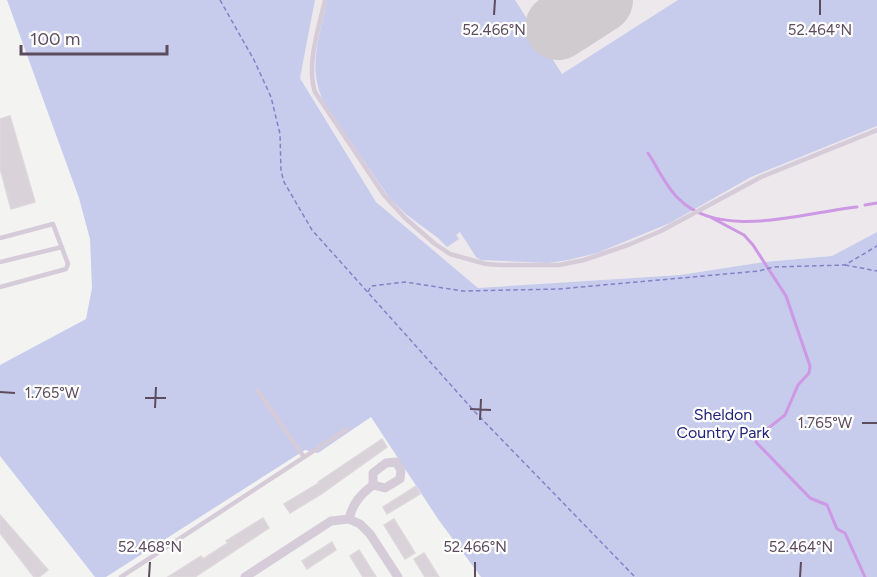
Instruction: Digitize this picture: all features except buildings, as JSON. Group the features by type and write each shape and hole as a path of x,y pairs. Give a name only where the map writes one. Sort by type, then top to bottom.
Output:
{"street":[{"path":"349,519 351,509 358,497 373,485"},
{"path":"245,577 331,521 349,519 360,524 370,534 397,576"}],"lane":[{"path":"325,0 312,65 311,75 315,92 390,202 444,250 456,256 486,264 560,265 584,260 628,245 661,231 761,177 877,129"},
{"path":"0,238 53,224 68,264 66,269 0,287"},
{"path":"0,262 62,247"},
{"path":"258,392 304,458"},
{"path":"121,577 347,429"}],"path":[{"path":"220,0 254,60 271,97 280,134 281,171 289,193 312,230 475,412 636,577"},
{"path":"845,265 877,246"},
{"path":"368,292 371,286 405,282 463,291 559,289 759,271 773,267 845,265 877,271"}],"shaded area":[{"path":"315,0 877,0 877,232 832,256 764,262 680,275 478,288 376,202 300,77"}],"green space":[{"name":"Sheldon Country Park","path":"7,0 315,0 300,78 376,202 478,288 680,275 764,262 832,256 877,232 877,577 481,577 438,519 371,417 318,453 305,450 106,577 95,577 0,456 0,365 86,319 92,288 90,239 79,198"},
{"path":"327,0 515,0 562,74 678,0 877,0 877,126 751,177 670,223 597,253 548,263 481,260 476,257 460,232 456,235 459,239 447,247 390,199 325,104 319,91 315,66"}],"waterway":[{"path":"648,153 666,183 679,199 696,212 717,219 764,221 857,207"},
{"path":"865,205 877,203"},
{"path":"712,218 744,235 753,245 786,296 810,366 809,373 798,385 785,415 757,437 756,442 810,498 827,505 837,529 845,533 865,577"}],"runway":[{"path":"558,27 600,0"}]}
